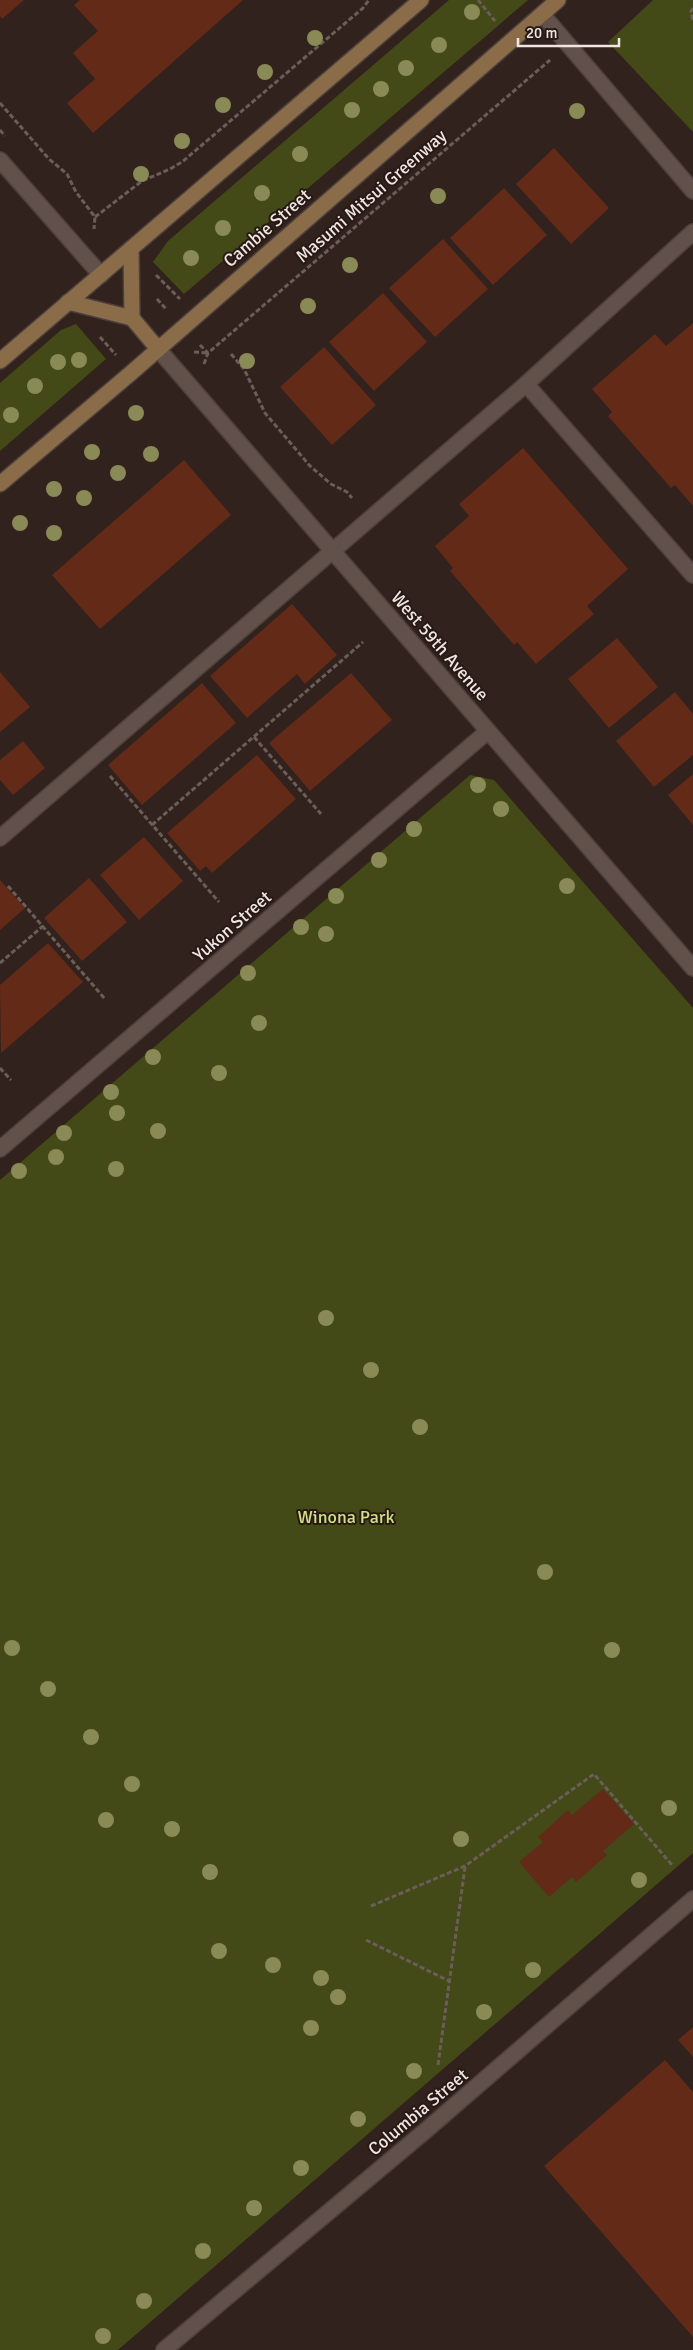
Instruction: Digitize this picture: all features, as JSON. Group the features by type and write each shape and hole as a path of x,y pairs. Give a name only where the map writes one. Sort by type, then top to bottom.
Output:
{"main road":[{"path":"0,361 421,0"},
{"name":"Cambie Street","path":"0,484 158,349 558,0"},
{"path":"131,249 132,318"},
{"path":"68,302 132,318 158,349"}],"street":[{"path":"542,14 693,192"},
{"path":"0,160 100,275"},
{"path":"0,838 526,384 693,232"},
{"name":"West 59th Avenue","path":"158,349 693,968"},
{"path":"526,384 693,575"},
{"name":"Yukon Street","path":"0,1149 488,730"},
{"name":"Columbia Street","path":"164,2350 424,2132 693,1899"}],"path":[{"path":"95,217 142,181 170,170 182,162 363,8 369,0"},
{"path":"478,0 499,25"},
{"path":"693,8 691,11 693,22"},
{"name":"Masumi Mitsui Greenway","path":"208,353 551,59"},
{"path":"0,103 49,159 67,174 76,192 95,217 94,234"},
{"path":"151,269 180,300"},
{"path":"231,354 244,369 250,386 265,413 310,466 331,484 347,492 352,498"},
{"path":"152,825 363,642"},
{"path":"254,737 321,814"},
{"path":"94,758 219,902"},
{"path":"8,886 105,999"},
{"path":"0,963 43,926"},
{"path":"0,1068 11,1080"},
{"path":"371,1906 465,1866 594,1774 672,1865"},
{"path":"438,2065 465,1866"},
{"path":"366,1940 449,1981"}],"green space":[{"path":"449,0 528,0 184,294 153,262 168,241"},
{"path":"653,0 693,0 693,132 608,42"},
{"path":"76,324 106,359 0,451 0,383 61,330"},
{"name":"Winona Park","path":"470,775 494,780 693,1008 693,1853 118,2350 0,2350 0,1180"}],"building":[{"path":"0,0 24,0 2,19 0,16"},
{"path":"80,0 243,0 93,133 67,103 95,79 73,53 98,31 74,5"},
{"path":"554,148 609,208 571,244 516,184"},
{"path":"504,188 547,235 493,285 450,238"},
{"path":"443,239 488,289 435,337 389,288"},
{"path":"383,293 427,342 374,391 329,342"},
{"path":"693,323 693,506 675,485 671,488 608,416 612,412 592,389 655,334 666,346"},
{"path":"324,347 376,405 332,445 280,387"},
{"path":"523,448 628,569 587,606 594,614 536,664 517,642 514,645 450,571 453,568 435,546 469,516 459,504"},
{"path":"184,460 231,515 100,629 52,575"},
{"path":"292,604 337,655 305,684 297,674 247,718 210,676"},
{"path":"617,638 658,687 609,728 568,679"},
{"path":"0,672 30,707 0,732"},
{"path":"351,673 392,720 310,791 269,743"},
{"path":"202,683 236,723 142,805 108,765"},
{"path":"675,692 693,714 693,755 654,787 616,741"},
{"path":"23,741 45,768 13,795 0,780 0,760"},
{"path":"257,755 296,799 212,873 206,866 200,871 167,833"},
{"path":"693,774 693,825 668,795"},
{"path":"144,837 183,881 139,920 100,875"},
{"path":"89,878 127,922 82,961 44,918"},
{"path":"0,880 25,908 0,930"},
{"path":"48,943 83,982 1,1053 0,985"},
{"path":"603,1789 634,1824 603,1851 607,1855 576,1882 572,1877 549,1897 519,1862 543,1842 538,1837 568,1810 572,1815"},
{"path":"693,2027 693,2057 678,2040"},
{"path":"665,2060 693,2092 693,2337 544,2166"}]}
